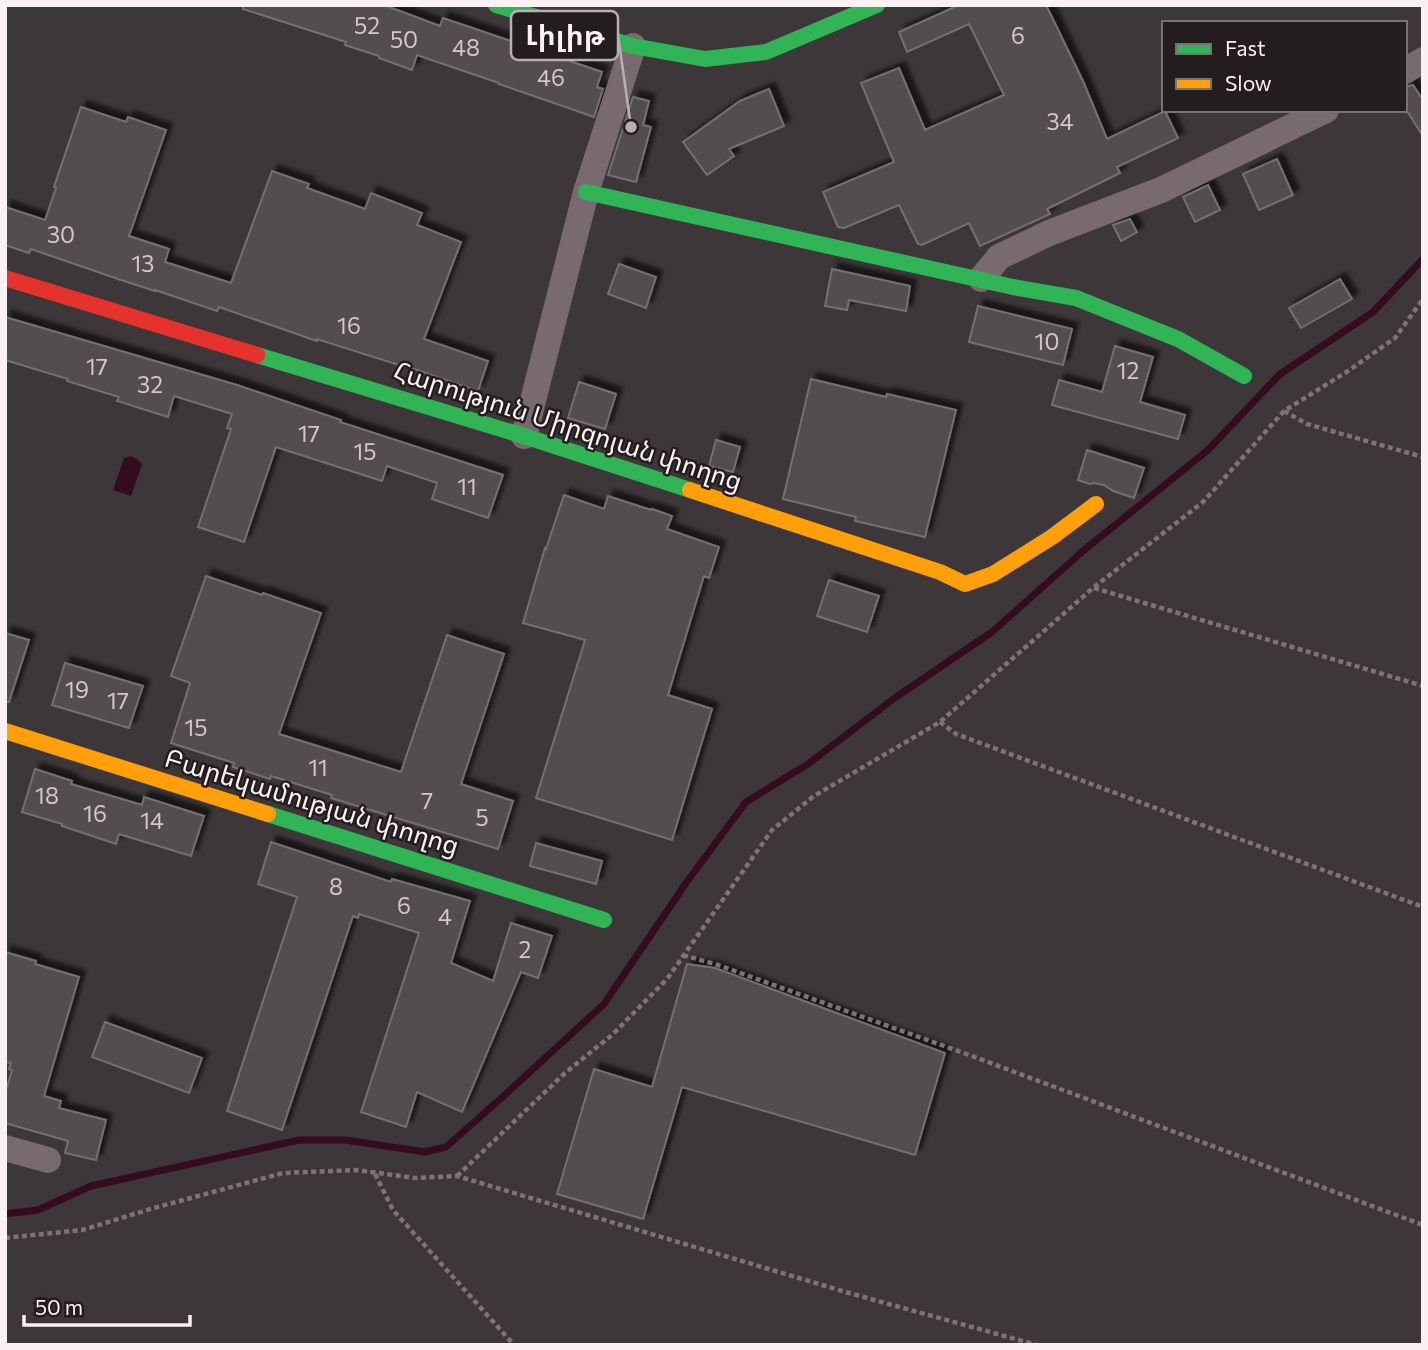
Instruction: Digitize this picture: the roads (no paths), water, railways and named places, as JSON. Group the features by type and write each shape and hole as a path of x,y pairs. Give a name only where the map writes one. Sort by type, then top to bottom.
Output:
{"street":[{"path":"496,5 633,47 705,59 766,52 877,5"},
{"path":"524,436 586,192 633,47"},
{"path":"1407,70 1423,60"},
{"path":"981,279 999,257 1049,233 1161,190 1322,112"},
{"path":"586,192 1013,287 1076,298 1178,339 1244,376"},
{"name":"Հարություն Միրզոյան փողոց","path":"5,278 524,436 940,572 965,584 993,574 1052,537 1097,504"},
{"name":"Բարեկամության փողոց","path":"5,731 604,920"},
{"path":"5,1148 48,1160"}],"waterway":[{"path":"5,1214 38,1210 91,1186 299,1140 345,1140 425,1152 446,1147 604,1004 686,883 746,802 808,764 896,697 992,632 1083,551 1208,450 1280,374 1373,312 1423,259"}],"place":[{"name":"Լիլիթ","path":"631,127"}]}
